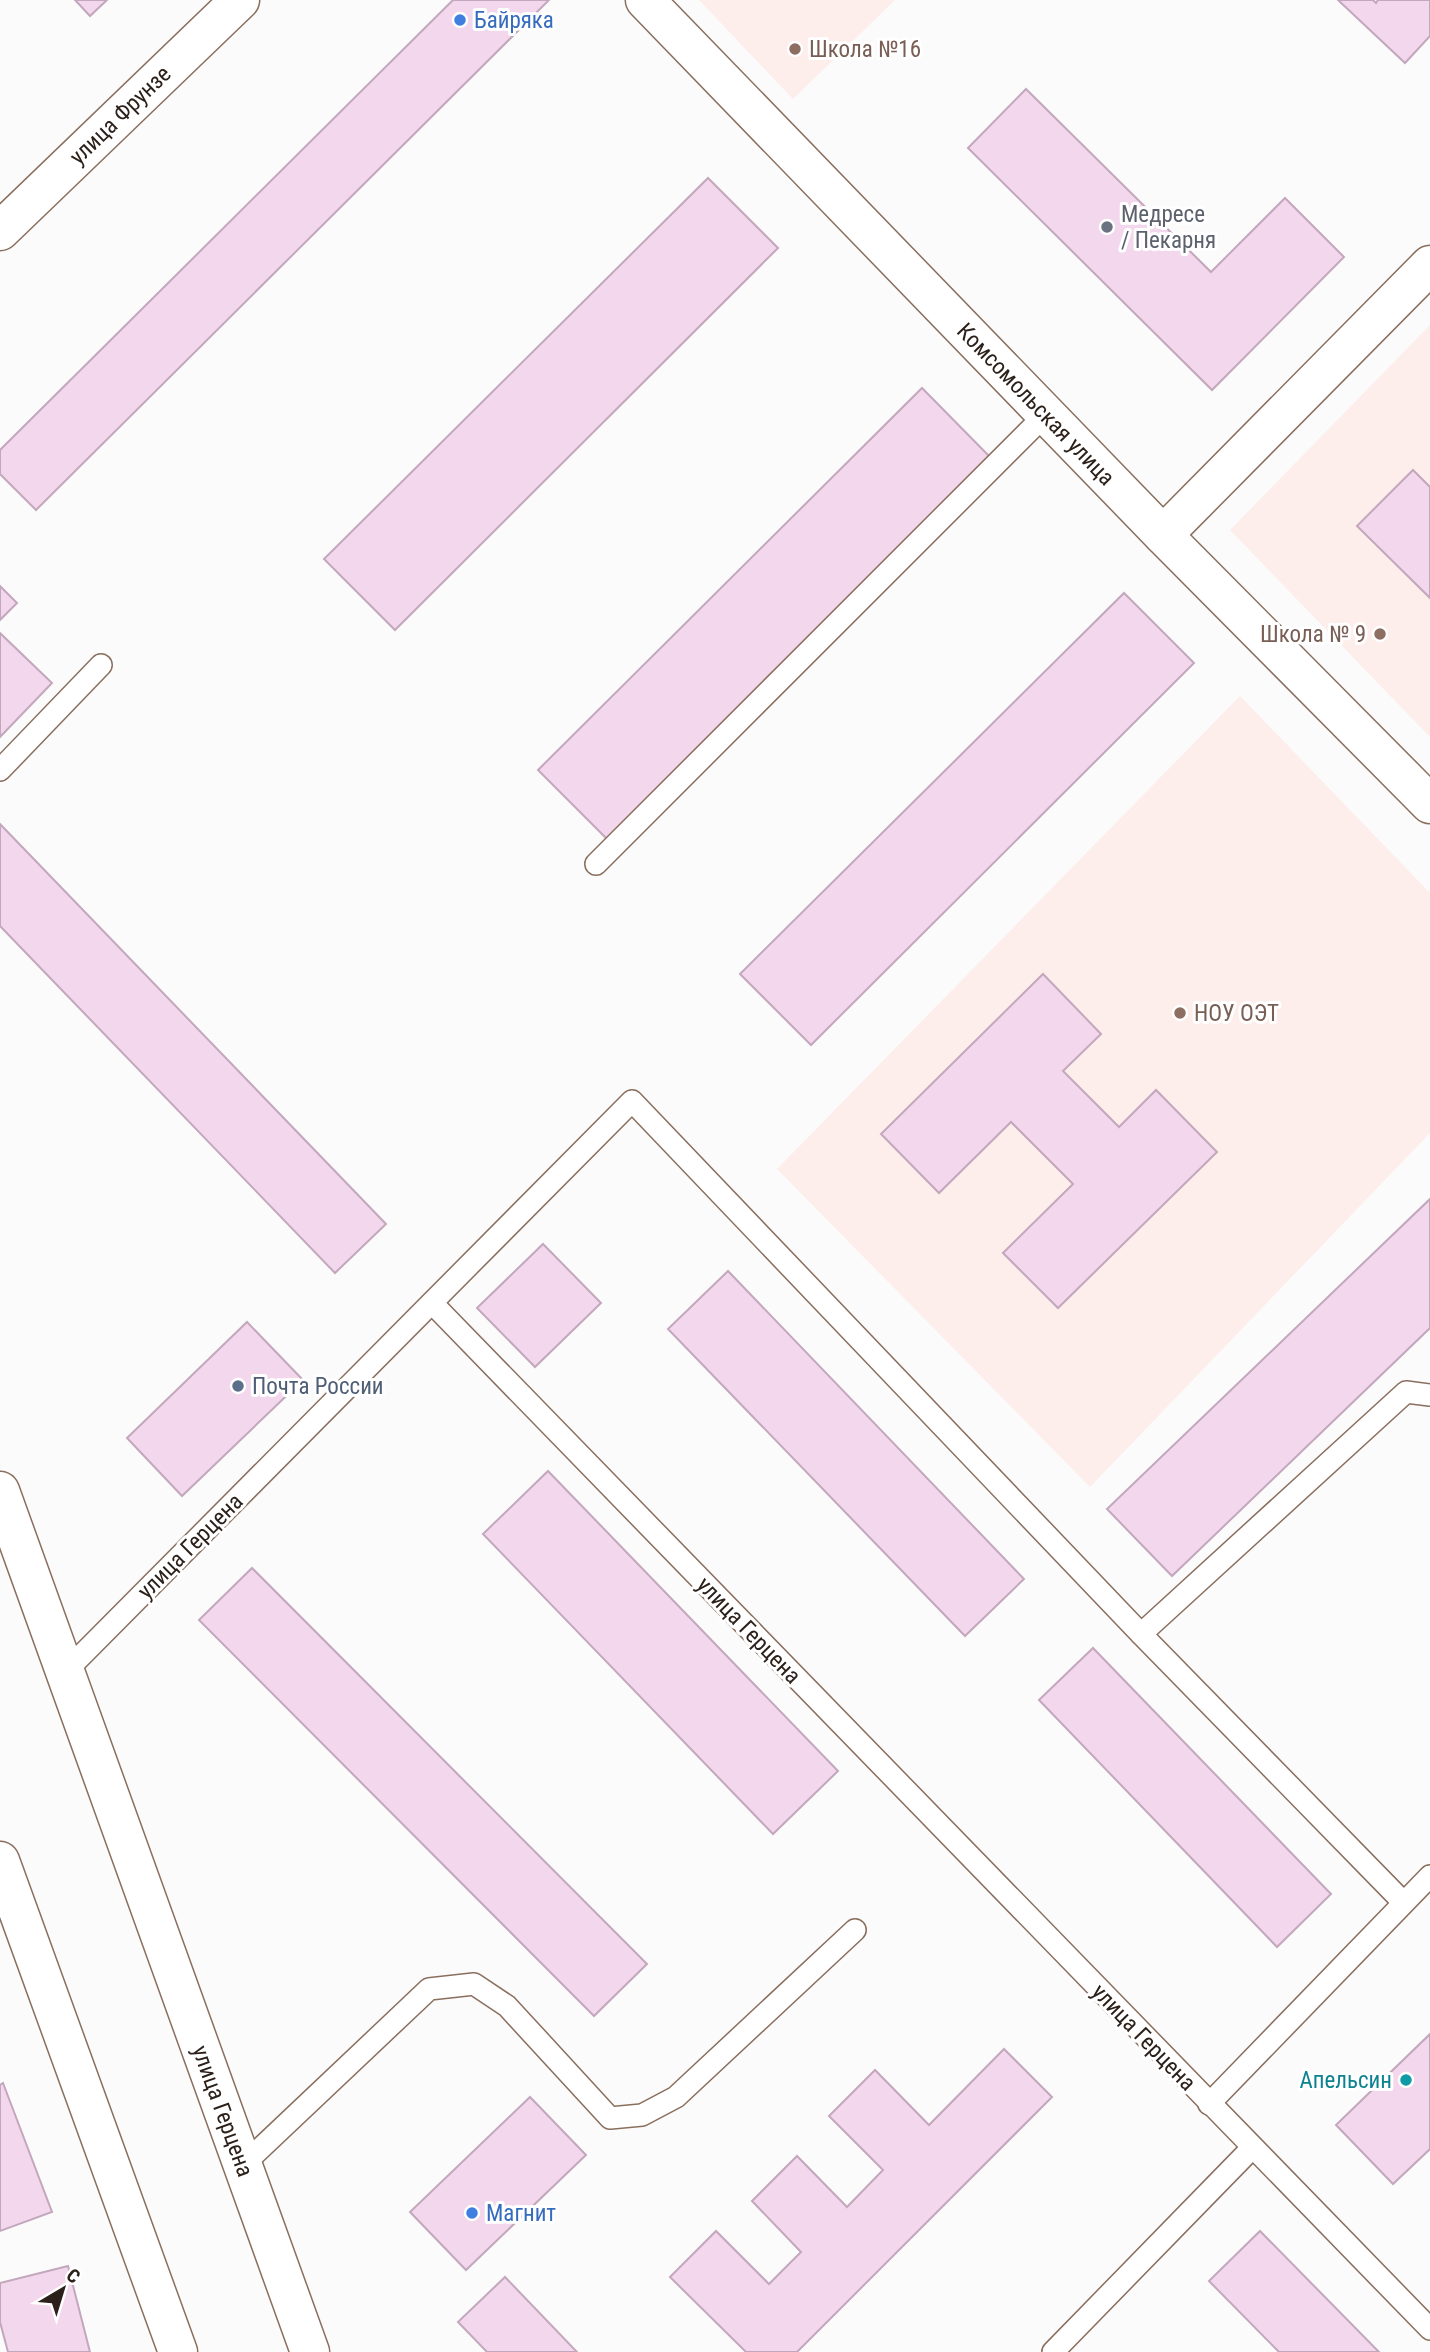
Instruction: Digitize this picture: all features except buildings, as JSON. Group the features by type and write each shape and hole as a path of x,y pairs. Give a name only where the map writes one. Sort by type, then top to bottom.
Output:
{"street":[{"name":"улица Фрунзе","path":"0,231 240,0"},
{"name":"Комсомольская улица","path":"645,0 1163,535 1430,804"},
{"path":"1163,535 1430,265"},
{"name":"улица Герцена","path":"0,1491 310,2352"},
{"path":"0,1861 178,2352"}],"lane":[{"path":"596,864 1046,414"},
{"path":"0,770 101,664"},
{"path":"432,1303 632,1101 1141,1634 1403,1902"},
{"name":"улица Герцена","path":"65,1672 432,1303 1251,2148 1430,2329"},
{"path":"1141,1634 1406,1392 1430,1395"},
{"path":"1209,2104 1430,1876"},
{"path":"243,2165 429,1989 474,1984 507,2006 610,2118 642,2115 676,2097 855,1930"},
{"path":"1053,2352 1251,2148"}],"shaded area":[{"name":"Школа №16","path":"699,0 895,0 793,99"},
{"name":"Школа № 9","path":"1430,325 1430,737 1230,530"},
{"name":"НОУ ОЭТ","path":"1240,696 1430,893 1430,1133 1090,1487 777,1169"}],"place":[{"name":"Байряка","path":"460,20"},
{"name":"Школа №16","path":"795,49"},
{"name":"Медресе / Пекарня","path":"1107,227"},
{"name":"Школа № 9","path":"1380,634"},
{"name":"НОУ ОЭТ","path":"1180,1013"},
{"name":"Почта России","path":"238,1386"},
{"name":"Апельсин","path":"1406,2080"},
{"name":"Магнит","path":"472,2213"}]}
